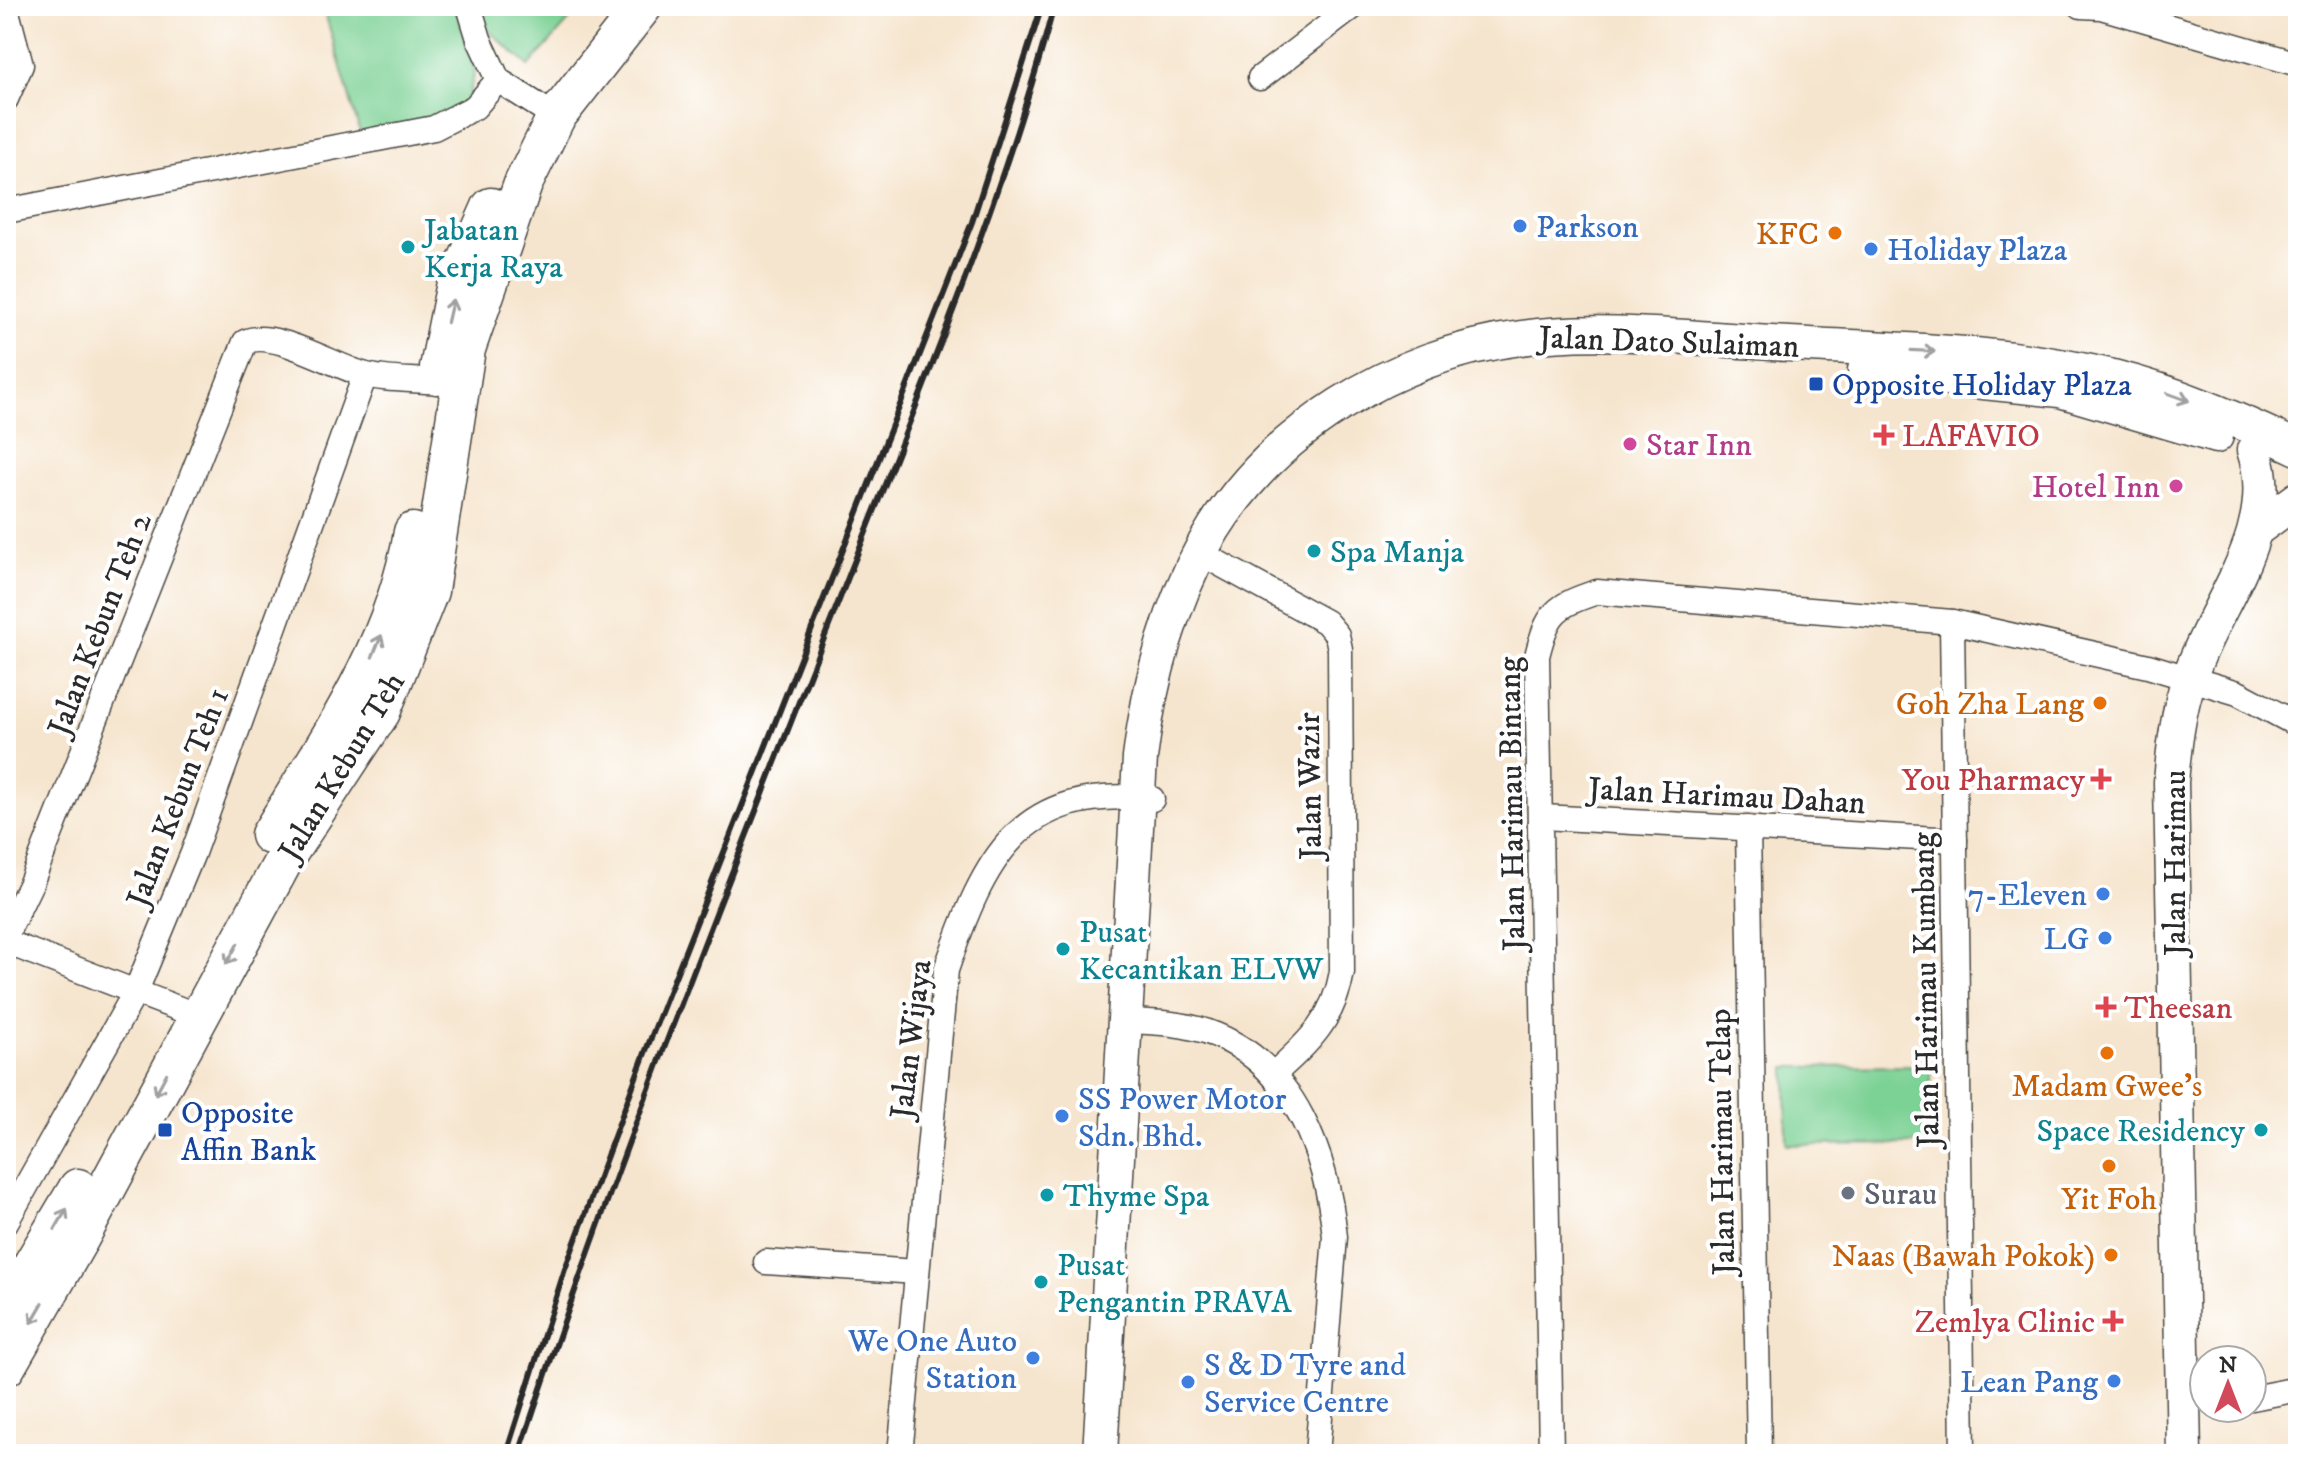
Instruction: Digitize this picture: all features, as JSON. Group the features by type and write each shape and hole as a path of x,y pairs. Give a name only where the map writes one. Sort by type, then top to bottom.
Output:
{"main road":[{"name":"Jalan Kebun Teh","path":"6,1367 81,1236 262,849 359,687 406,574 455,288 546,111 614,6"},
{"name":"Jalan Kebun Teh","path":"6,1309 186,1011 381,712 429,591 466,349 546,111 643,6"}],"street":[{"path":"469,6 479,39 498,80 546,111"},
{"path":"1260,78 1354,6"},
{"path":"2081,6 2101,7 2298,64"},
{"path":"6,8 21,65 6,99"},
{"path":"6,211 434,128 475,107 498,80"},
{"name":"Jalan Dato Sulaiman","path":"1119,1454 1134,1021 1146,798 1174,667 1195,610 1209,558 1237,499 1281,452 1353,396 1432,358 1524,337 1582,334 1943,352 2019,360 2111,377 2159,390 2298,448"},
{"name":"Jalan Kebun Teh 2","path":"6,935 31,883 242,346 250,339 296,347 365,375"},
{"name":"Jalan Dato Sulaiman","path":"1209,558 1283,480 1337,432 1378,405 1425,381 1506,360 1556,355 1883,371 2043,388 2178,423 2254,450 2298,470"},
{"path":"365,375 437,382"},
{"name":"Jalan Kebun Teh 1","path":"6,1222 136,991 193,853 365,375"},
{"name":"Jalan Harimau","path":"2191,1344 2170,805 2174,746 2189,679 2211,625 2258,528 2262,491 2254,450"},
{"name":"Jalan Harimau","path":"2258,528 2298,499"},
{"name":"Jalan Wazir","path":"1209,558 1326,622 1337,635 1340,649 1342,972 1336,1001 1324,1026 1275,1073"},
{"name":"Jalan Harimau Bintang","path":"1551,1454 1543,817 1537,656 1546,621 1570,601 1597,592 1952,622 2045,641 2238,693 2298,725"},
{"name":"Jalan Harimau Kumbang","path":"1952,622 1963,1454"},
{"name":"Jalan Wijaya","path":"900,1454 946,970 966,912 1009,842 1040,813 1090,800 1146,798"},
{"name":"Jalan Harimau Dahan","path":"1543,817 1955,840"},
{"name":"Jalan Harimau Telap","path":"1748,828 1759,1454"},
{"path":"6,942 186,1011"},
{"path":"1134,1021 1189,1026 1216,1035 1275,1073 1314,1145 1332,1208 1335,1237 1317,1454"},
{"name":"Jalan Dato Sulaiman","path":"1100,1454 1134,1021"},
{"path":"766,1262 917,1272"},
{"path":"2268,1395 2298,1389"},
{"name":"Jalan Harimau","path":"2184,1454 2190,1424"}],"green space":[{"path":"323,6 455,6 475,72 465,110 361,136"},
{"path":"478,6 582,6 529,66 483,26"},
{"path":"1931,1066 1931,1144 1787,1145 1786,1067"}],"railway":[{"path":"506,1454 565,1269 645,1053 972,222 1042,6"},
{"path":"519,1454 596,1232 678,1013 960,293 1010,151 1054,6"}],"place":[{"name":"Parkson","path":"1520,226"},
{"name":"KFC","path":"1835,233"},
{"name":"Jabatan Kerja Raya","path":"408,247"},
{"name":"Holiday Plaza","path":"1871,249"},
{"name":"Opposite Holiday Plaza","path":"1816,384"},
{"name":"LAFAVIO","path":"1884,435"},
{"name":"Star Inn","path":"1630,444"},
{"name":"Hotel Inn","path":"2176,486"},
{"name":"Spa Manja","path":"1314,551"},
{"name":"Goh Zha Lang","path":"2100,703"},
{"name":"You Pharmacy","path":"2101,779"},
{"name":"7-Eleven","path":"2103,894"},
{"name":"LG","path":"2105,938"},
{"name":"Pusat Kecantikan ELVW","path":"1063,949"},
{"name":"Theesan","path":"2106,1007"},
{"name":"Madam Gwee's","path":"2107,1053"},
{"name":"SS Power Motor Sdn. Bhd.","path":"1062,1116"},
{"name":"Opposite Affin Bank","path":"165,1130"},
{"name":"Space Residency","path":"2261,1130"},
{"name":"Yit Foh","path":"2109,1166"},
{"name":"Surau","path":"1848,1193"},
{"name":"Thyme Spa","path":"1047,1195"},
{"name":"Naas (Bawah Pokok)","path":"2111,1255"},
{"name":"Pusat Pengantin PRAVA","path":"1041,1282"},
{"name":"Zemlya Clinic","path":"2113,1321"},
{"name":"We One Auto Station","path":"1033,1358"},
{"name":"Lean Pang","path":"2114,1381"},
{"name":"S & D Tyre and Service Centre","path":"1188,1382"}]}
